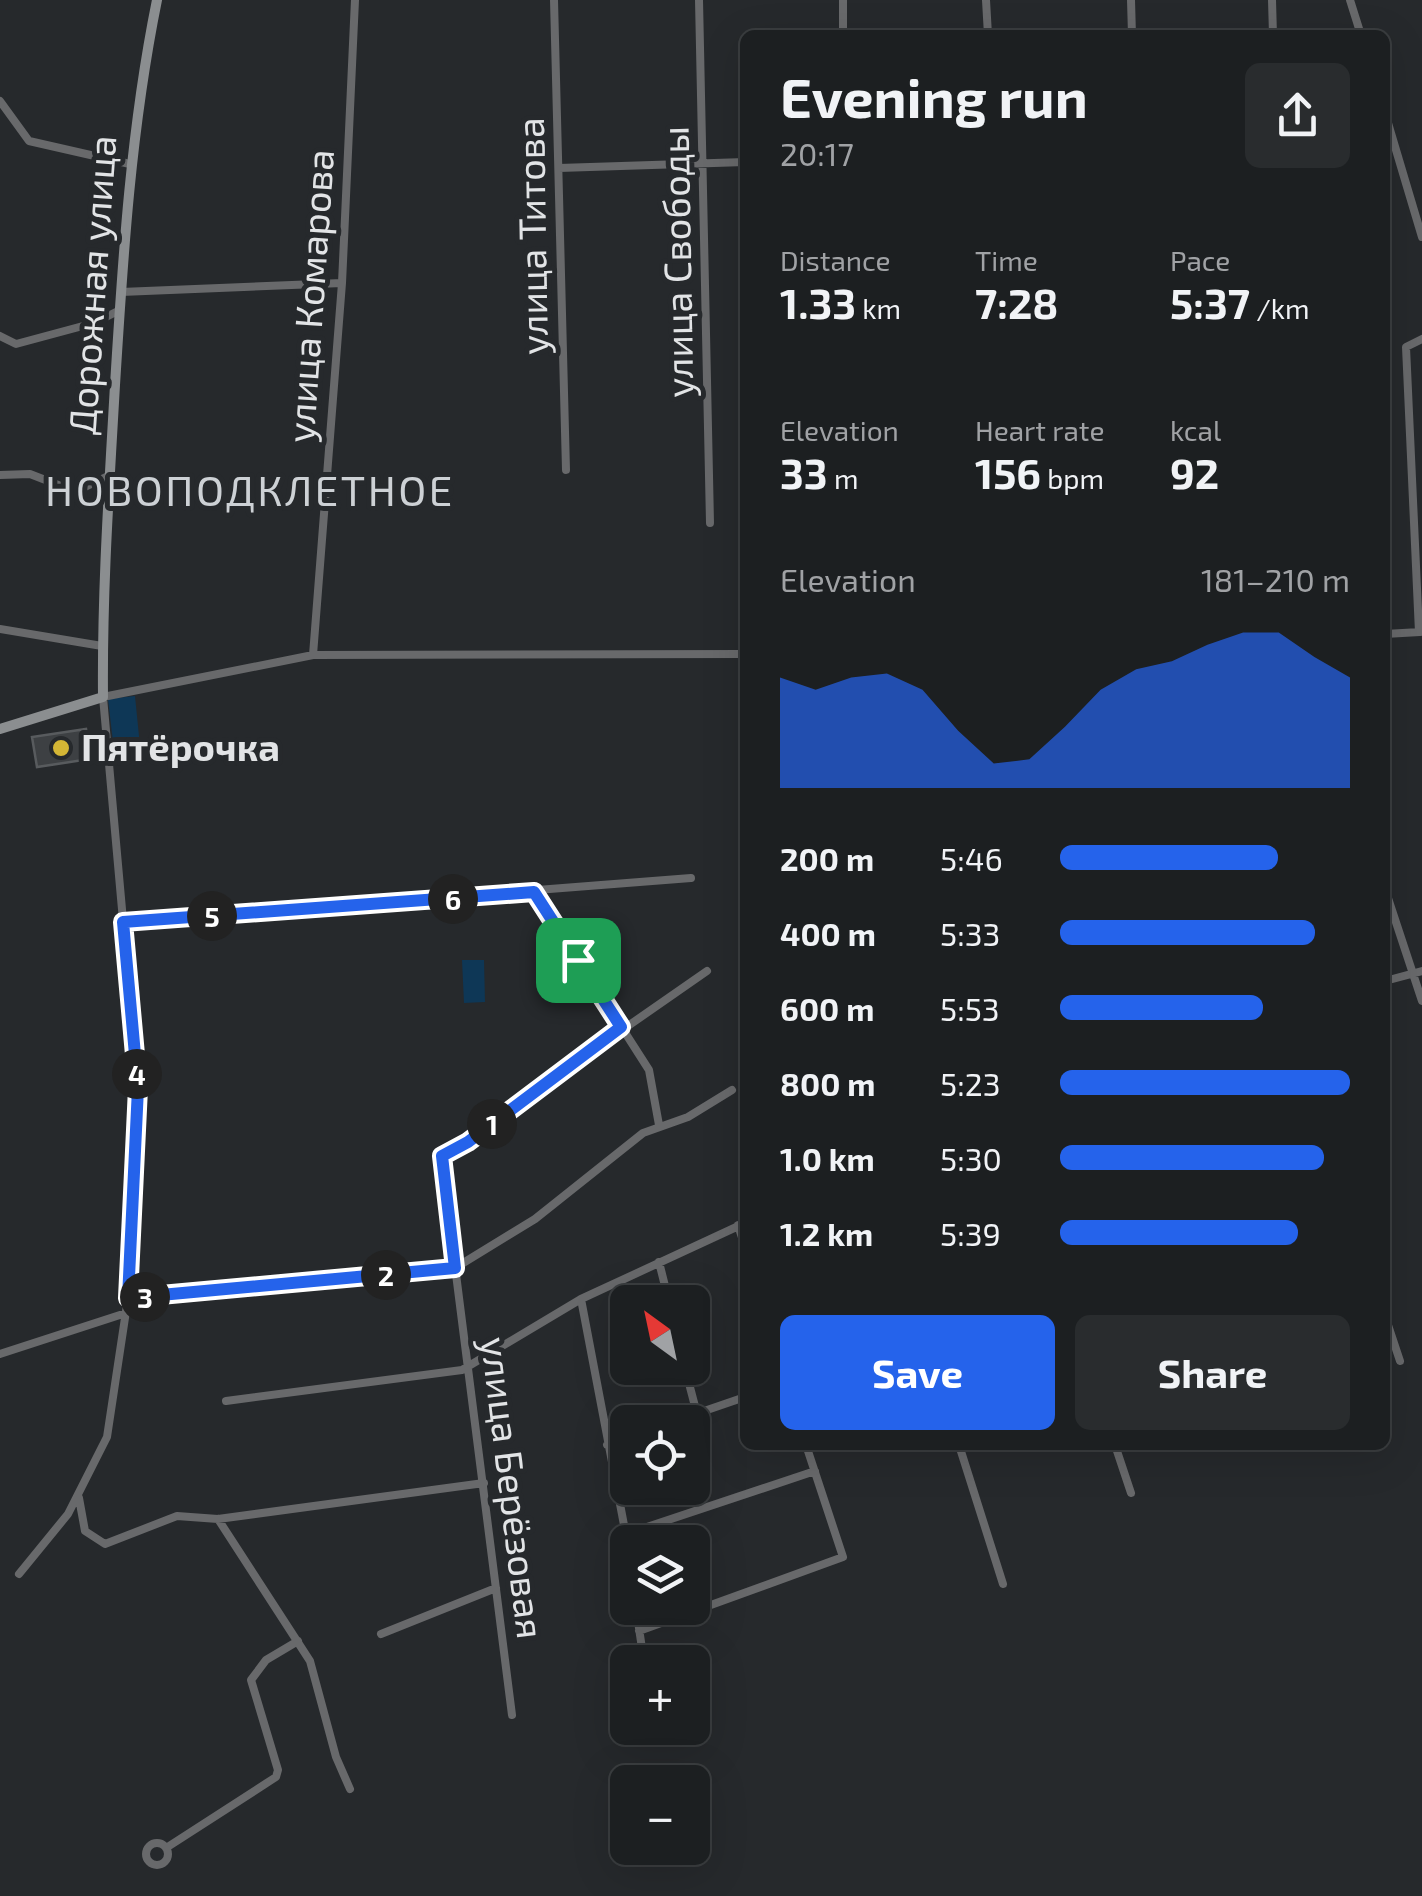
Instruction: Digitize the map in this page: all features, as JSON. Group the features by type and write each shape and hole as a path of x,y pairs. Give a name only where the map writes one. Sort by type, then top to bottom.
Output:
{"street":[{"name":"Дорожная улица","path":"103,697 104,522 120,292 130,164 157,0"},
{"name":"улица Комарова","path":"313,655 342,283 355,0"},
{"name":"улица Титова","path":"554,0 566,470"},
{"name":"улица Свободы","path":"699,0 710,524"},
{"path":"843,0 843,30"},
{"path":"986,0 988,30"},
{"path":"1131,0 1132,30"},
{"path":"1272,0 1273,30"},
{"path":"1350,0 1359,30"},
{"path":"0,101 29,141 130,164"},
{"path":"1390,145 1422,237"},
{"path":"559,168 740,162"},
{"path":"120,292 342,283"},
{"path":"0,336 16,344 94,323 120,310"},
{"path":"1390,634 1420,632 1406,346 1422,339"},
{"path":"0,475 30,474 66,488 84,488 110,475"},
{"path":"0,629 102,646"},
{"path":"0,729 103,697 313,655 740,654"},
{"path":"18,1574 79,1497 107,1437 128,1298 138,1088 103,697"},
{"path":"123,922 691,878"},
{"path":"534,892 652,1076 659,1125"},
{"path":"1390,902 1417,972 1422,1001"},
{"path":"621,1027 708,971"},
{"path":"1390,980 1417,972"},
{"name":"улица Берёзовая","path":"512,1715 442,1156 468,1142 621,1027"},
{"path":"128,1298 455,1268 535,1219 614,1154 659,1125 688,1117 732,1090"},
{"path":"226,1402 469,1366 581,1299 740,1225"},
{"path":"659,1262 665,1285"},
{"path":"581,1299 624,1525"},
{"path":"0,1354 126,1313"},
{"path":"1390,1331 1400,1361"},
{"path":"710,1409 740,1398"},
{"path":"638,1631 843,1557 808,1450"},
{"path":"961,1450 1003,1584"},
{"path":"1117,1450 1131,1494"},
{"path":"653,1525 814,1471"},
{"path":"79,1497 85,1531 105,1544 178,1516 218,1519 484,1483"},
{"path":"218,1519 310,1661 336,1757 350,1789"},
{"path":"382,1634 496,1588"},
{"path":"637,1625 641,1645"},
{"path":"166,1848 276,1776 278,1770 251,1680 266,1660 298,1641"}],"shaded area":[{"path":"135,696 141,756 115,759 108,699"},
{"path":"462,960 484,960 485,1002 464,1003"}],"building":[{"name":"Пятёрочка","path":"86,729 90,759 37,767 32,737"}],"place":[{"name":"Пятёрочка","path":"61,748"}],"district":[{"name":"НОВОПОДКЛЕТНОЕ","path":"250,491"}],"route":[{"path":"534,892 578,960 621,1027 608,1041 468,1142 442,1156 455,1268 128,1298 138,1088 123,922 534,892"}]}
